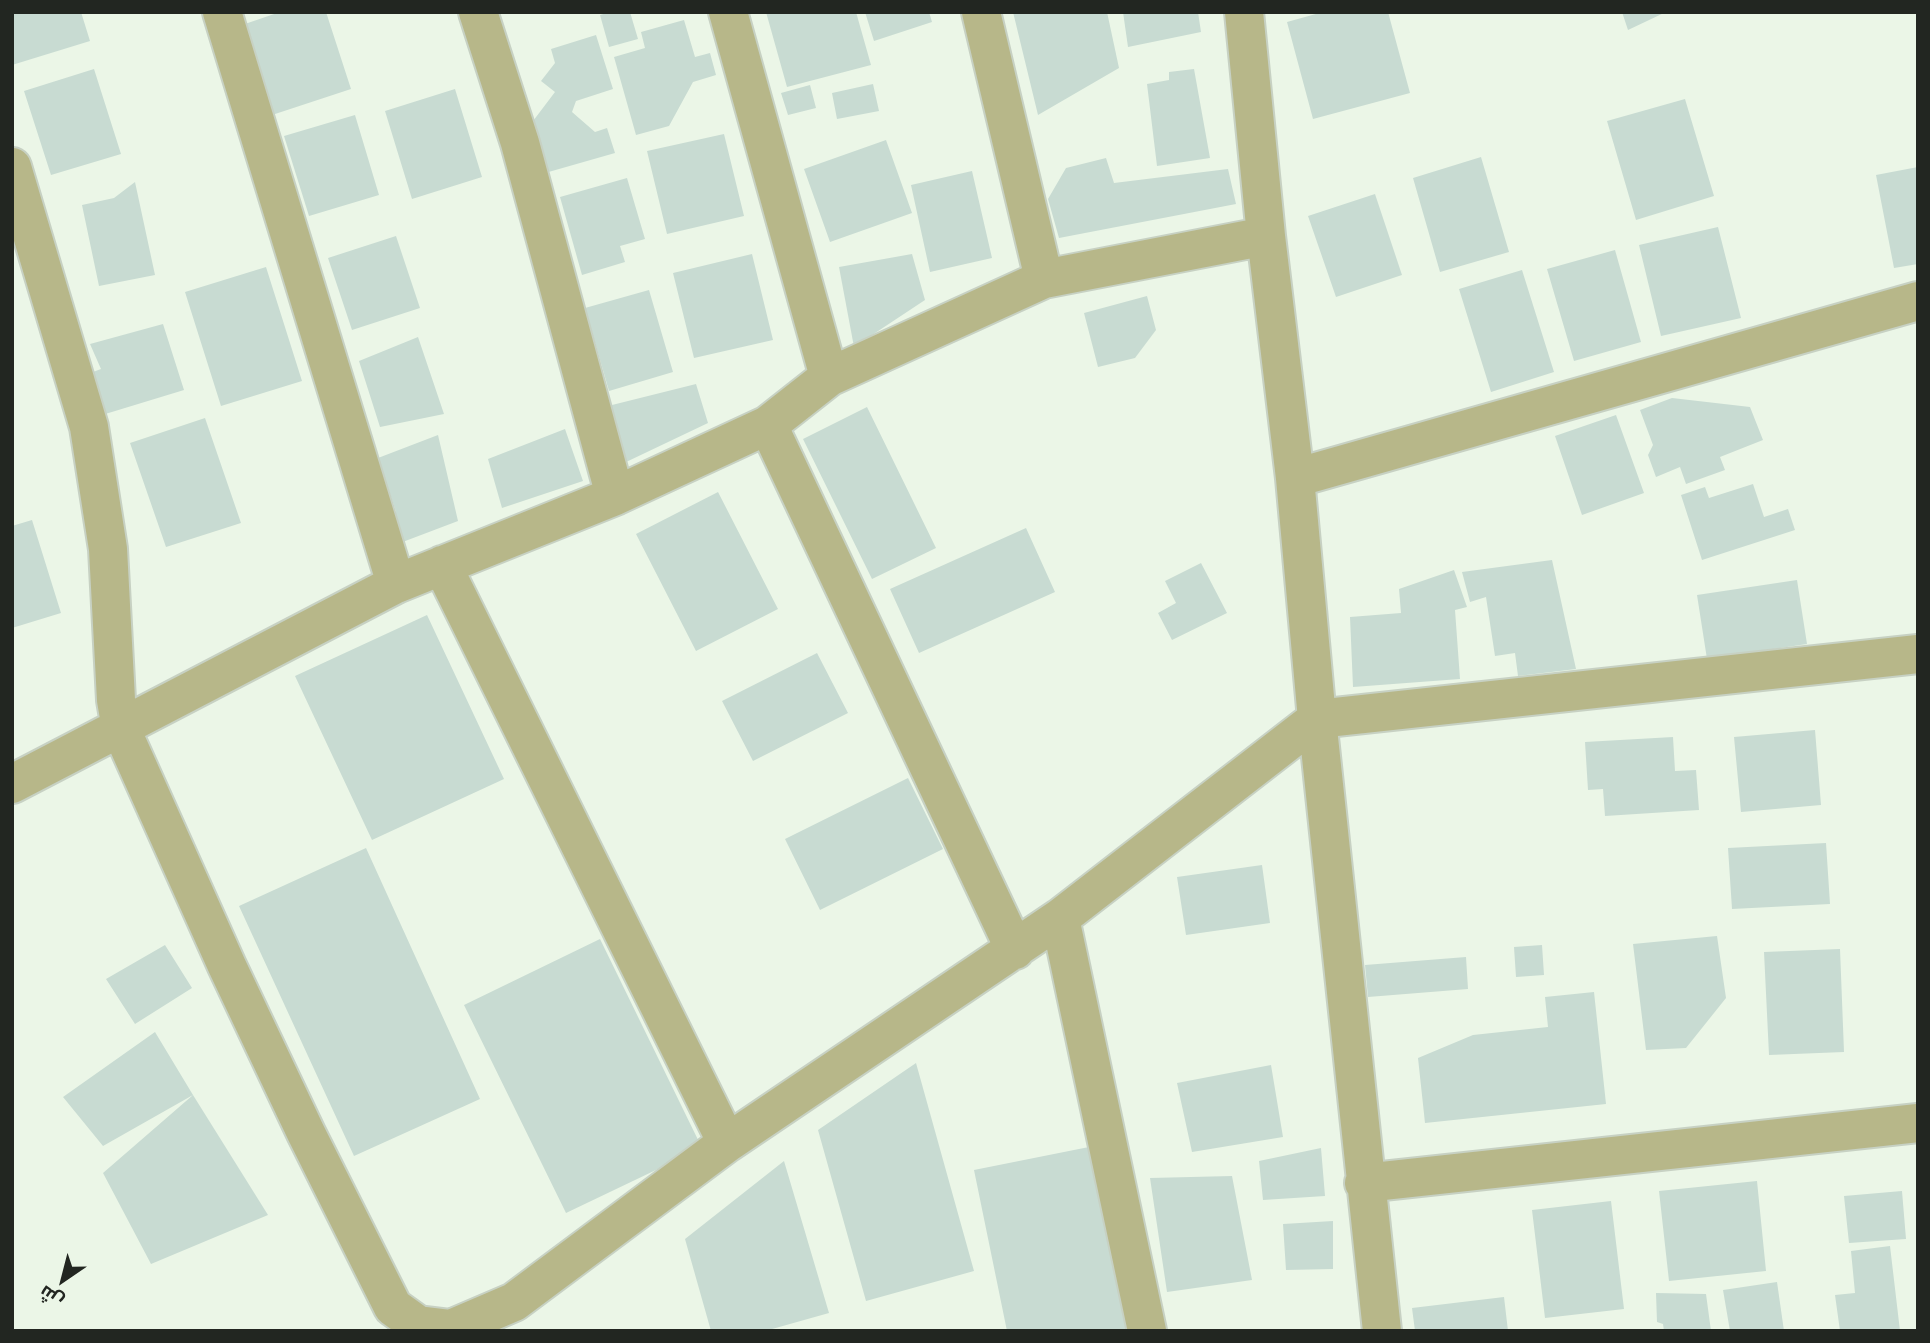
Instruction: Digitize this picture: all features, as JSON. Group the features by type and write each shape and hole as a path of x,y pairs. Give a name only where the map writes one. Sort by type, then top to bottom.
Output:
{"street":[{"path":"222,12 396,584"},
{"path":"478,12 520,143 615,496"},
{"path":"728,12 829,377"},
{"path":"981,12 1044,279"},
{"path":"1244,12 1294,478 1364,1183 1382,1331"},
{"path":"12,167 89,427 108,549 116,700 121,729 227,966 306,1133 393,1307 418,1325 451,1329 517,1316 727,1143 1015,950 1317,719 1918,654"},
{"path":"12,784 396,584 615,496 768,425 829,377 1044,279 1266,236"},
{"path":"1294,478 1918,301"},
{"path":"768,425 1015,950"},
{"path":"442,565 727,1143"},
{"path":"1059,918 1147,1331"},
{"path":"1364,1183 1918,1122"}],"building":[{"path":"12,12 81,12 90,41 12,65"},
{"path":"280,12 326,12 351,89 272,115 242,25"},
{"path":"630,12 638,39 609,47 600,15"},
{"path":"766,12 856,12 871,65 787,87"},
{"path":"865,12 929,12 932,22 874,41"},
{"path":"1013,12 1107,12 1119,68 1038,115"},
{"path":"1123,12 1198,12 1201,32 1128,47"},
{"path":"1323,12 1388,12 1410,93 1313,119 1287,22"},
{"path":"1622,12 1666,12 1628,30"},
{"path":"684,20 695,57 710,53 716,75 693,82 669,126 636,135 614,57 645,48 641,32"},
{"path":"596,35 613,89 576,101 572,112 595,132 607,128 615,153 545,173 530,125 555,92 541,81 555,63 551,49"},
{"path":"94,69 121,154 51,175 24,91"},
{"path":"1194,69 1210,158 1157,166 1147,84 1169,80 1169,72"},
{"path":"873,84 879,111 837,119 832,93"},
{"path":"810,85 816,108 788,115 781,93"},
{"path":"455,89 482,177 412,199 385,111"},
{"path":"1685,99 1714,196 1636,220 1607,121"},
{"path":"355,115 379,195 309,216 284,136"},
{"path":"724,134 744,216 667,234 647,151"},
{"path":"886,140 912,213 830,242 804,169"},
{"path":"1481,157 1509,252 1440,272 1413,178"},
{"path":"1106,158 1114,183 1228,169 1236,204 1059,238 1048,199 1066,168"},
{"path":"1918,167 1918,264 1894,268 1876,175"},
{"path":"972,171 992,258 930,272 911,185"},
{"path":"627,178 645,239 620,246 625,262 582,275 560,197"},
{"path":"135,182 155,275 99,286 82,205 114,198"},
{"path":"1375,194 1402,275 1336,297 1308,216"},
{"path":"1718,227 1741,318 1661,336 1639,245"},
{"path":"396,236 420,308 352,330 328,258"},
{"path":"1615,250 1641,342 1574,361 1547,269"},
{"path":"752,254 773,340 694,358 673,273"},
{"path":"912,254 925,300 854,347 839,267"},
{"path":"266,267 302,381 221,406 185,292"},
{"path":"1522,270 1554,372 1491,392 1459,289"},
{"path":"649,290 673,372 609,391 585,308"},
{"path":"1147,296 1156,330 1135,358 1098,367 1084,313"},
{"path":"163,324 184,390 102,415 85,375 101,369 90,344"},
{"path":"418,337 444,414 380,427 359,361"},
{"path":"696,384 708,423 624,463 604,407"},
{"path":"1672,398 1750,407 1763,440 1720,457 1725,470 1686,484 1680,467 1656,477 1648,455 1653,445 1640,410"},
{"path":"867,407 936,548 872,579 803,439"},
{"path":"1616,415 1644,493 1582,515 1555,436"},
{"path":"205,418 241,523 166,547 130,443"},
{"path":"565,429 583,481 502,508 488,459"},
{"path":"438,435 458,521 400,543 388,518 396,512 378,458"},
{"path":"1753,484 1764,517 1788,509 1795,530 1702,560 1681,495 1705,487 1709,498"},
{"path":"718,492 778,609 696,651 636,534"},
{"path":"32,520 61,613 12,628 12,526"},
{"path":"1026,528 1055,592 919,653 890,589"},
{"path":"1552,560 1576,669 1518,676 1515,653 1495,656 1486,597 1470,602 1462,572"},
{"path":"1201,563 1227,613 1172,640 1158,613 1176,603 1165,581"},
{"path":"1454,570 1467,607 1455,610 1460,679 1353,687 1350,617 1401,613 1399,589"},
{"path":"1797,580 1807,644 1707,659 1697,595"},
{"path":"427,615 504,779 372,840 295,676"},
{"path":"817,653 848,713 753,761 722,701"},
{"path":"1815,730 1821,805 1741,812 1734,737"},
{"path":"1673,737 1675,771 1696,770 1699,810 1605,816 1603,789 1588,790 1585,742"},
{"path":"908,778 943,849 820,910 785,839"},
{"path":"1826,843 1830,904 1732,909 1728,848"},
{"path":"366,848 480,1099 354,1156 239,906"},
{"path":"1262,865 1270,923 1186,935 1177,877"},
{"path":"1717,936 1726,998 1686,1048 1646,1050 1633,944"},
{"path":"600,939 702,1148 566,1213 464,1005"},
{"path":"165,945 192,988 135,1024 106,979"},
{"path":"1542,945 1544,975 1516,977 1514,947"},
{"path":"1840,949 1844,1052 1769,1055 1764,952"},
{"path":"1466,957 1468,989 1368,997 1365,965"},
{"path":"1594,992 1606,1104 1425,1123 1418,1058 1473,1035 1548,1027 1545,997"},
{"path":"155,1032 193,1095 103,1146 63,1097"},
{"path":"916,1063 974,1271 866,1301 818,1130"},
{"path":"1271,1065 1283,1137 1192,1152 1177,1083"},
{"path":"193,1095 268,1215 151,1264 103,1173"},
{"path":"1094,1146 1131,1331 1007,1331 974,1170"},
{"path":"1321,1148 1325,1196 1263,1200 1259,1161"},
{"path":"784,1161 829,1313 765,1331 711,1331 685,1239"},
{"path":"1232,1176 1252,1280 1167,1292 1150,1178"},
{"path":"1757,1181 1766,1271 1669,1281 1659,1191"},
{"path":"1902,1191 1906,1239 1849,1243 1844,1196"},
{"path":"1611,1201 1624,1309 1545,1318 1532,1210"},
{"path":"1333,1221 1333,1269 1286,1270 1283,1224"},
{"path":"1890,1246 1900,1331 1840,1331 1835,1295 1855,1293 1851,1251"},
{"path":"1777,1282 1784,1331 1730,1331 1723,1290"},
{"path":"1656,1293 1706,1294 1711,1331 1664,1331 1663,1324 1657,1322"},
{"path":"1504,1297 1508,1331 1415,1331 1412,1308"}]}
